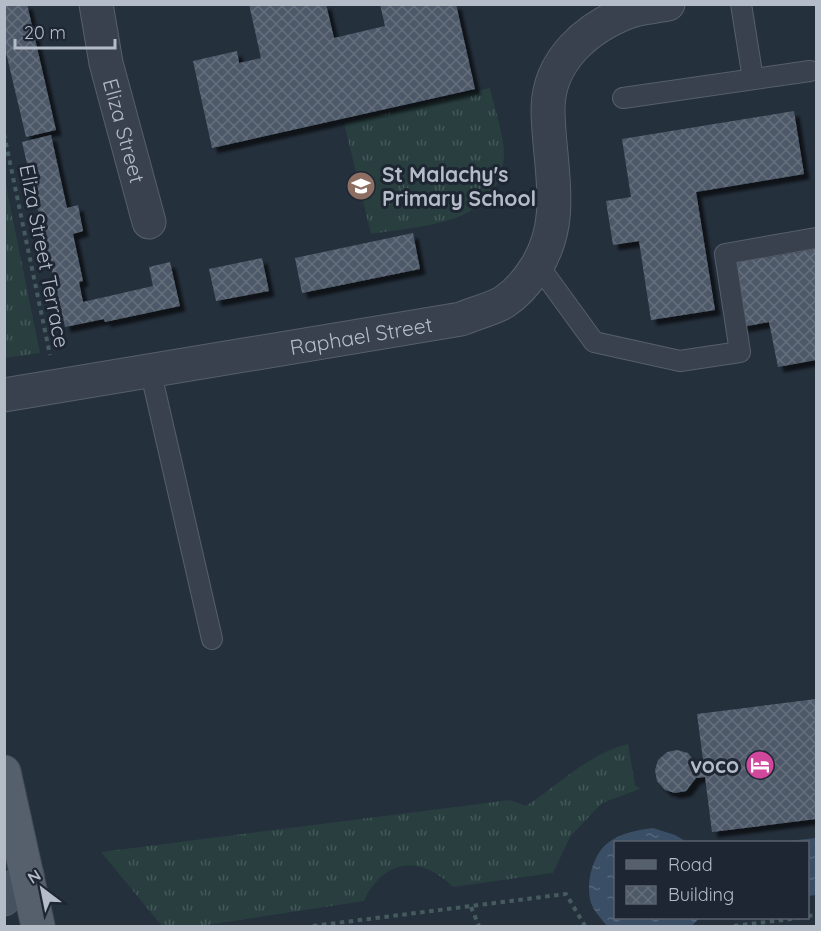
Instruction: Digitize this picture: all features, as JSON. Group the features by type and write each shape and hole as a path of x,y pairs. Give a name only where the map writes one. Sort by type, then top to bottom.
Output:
{"main road":[{"path":"4,772 38,927"}],"street":[{"name":"Eliza Street","path":"96,4 106,63 149,222"},
{"name":"Raphael Street","path":"4,394 461,318 504,302 528,279 547,251 556,209 548,106 557,70 570,50 590,31 629,11 668,4"},
{"path":"4,899 27,875"}],"lane":[{"path":"741,4 753,79"},
{"path":"623,98 810,71"},
{"path":"538,265 594,342 680,361 740,352 725,254 816,238"},
{"path":"150,369 212,639"}],"path":[{"name":"Eliza Street Terrace","path":"4,134 55,385"},
{"path":"313,927 566,894 585,927"},
{"path":"471,907 479,927"},
{"path":"734,927 792,919"}],"green space":[{"path":"490,88 501,132 504,156 499,179 489,196 474,209 456,218 435,224 371,234 344,123"},
{"path":"5,181 40,353 4,358"},
{"path":"628,744 635,785 640,789 602,803 570,837 553,873 453,887 428,870 416,866 404,866 393,869 382,876 364,901 200,926 162,926 101,852 510,800 526,806 587,762"}],"water":[{"path":"653,828 685,841 614,841 614,919 698,919 692,926 607,926 594,909 589,895 589,886 595,859 605,845 617,837"},
{"path":"816,838 816,895 809,896 809,841 788,841"}],"building":[{"path":"4,4 27,4 56,130 26,137 4,44"},
{"path":"249,4 326,4 334,38 385,26 380,4 456,4 475,89 212,148 193,61 237,51 239,63 261,58"},
{"path":"794,111 804,174 696,192 715,310 651,320 639,241 613,245 606,201 631,197 622,139"},
{"path":"51,135 67,208 78,205 83,231 73,234 83,281 79,282 83,302 153,286 149,267 170,262 180,306 105,322 104,319 65,327 22,142"},
{"path":"413,233 420,269 302,293 295,258"},
{"path":"816,249 816,360 778,367 769,322 742,327 729,259 766,253 767,258"},
{"path":"262,258 269,291 216,301 209,269"},
{"name":"voco","path":"816,699 816,819 712,832 705,777 696,778 686,791 675,793 665,790 657,781 655,770 658,760 667,752 677,750 688,753 695,762 696,769 704,767 697,714"}],"place":[{"name":"St Malachy's Primary School","path":"361,186"},
{"name":"voco","path":"760,765"}]}
